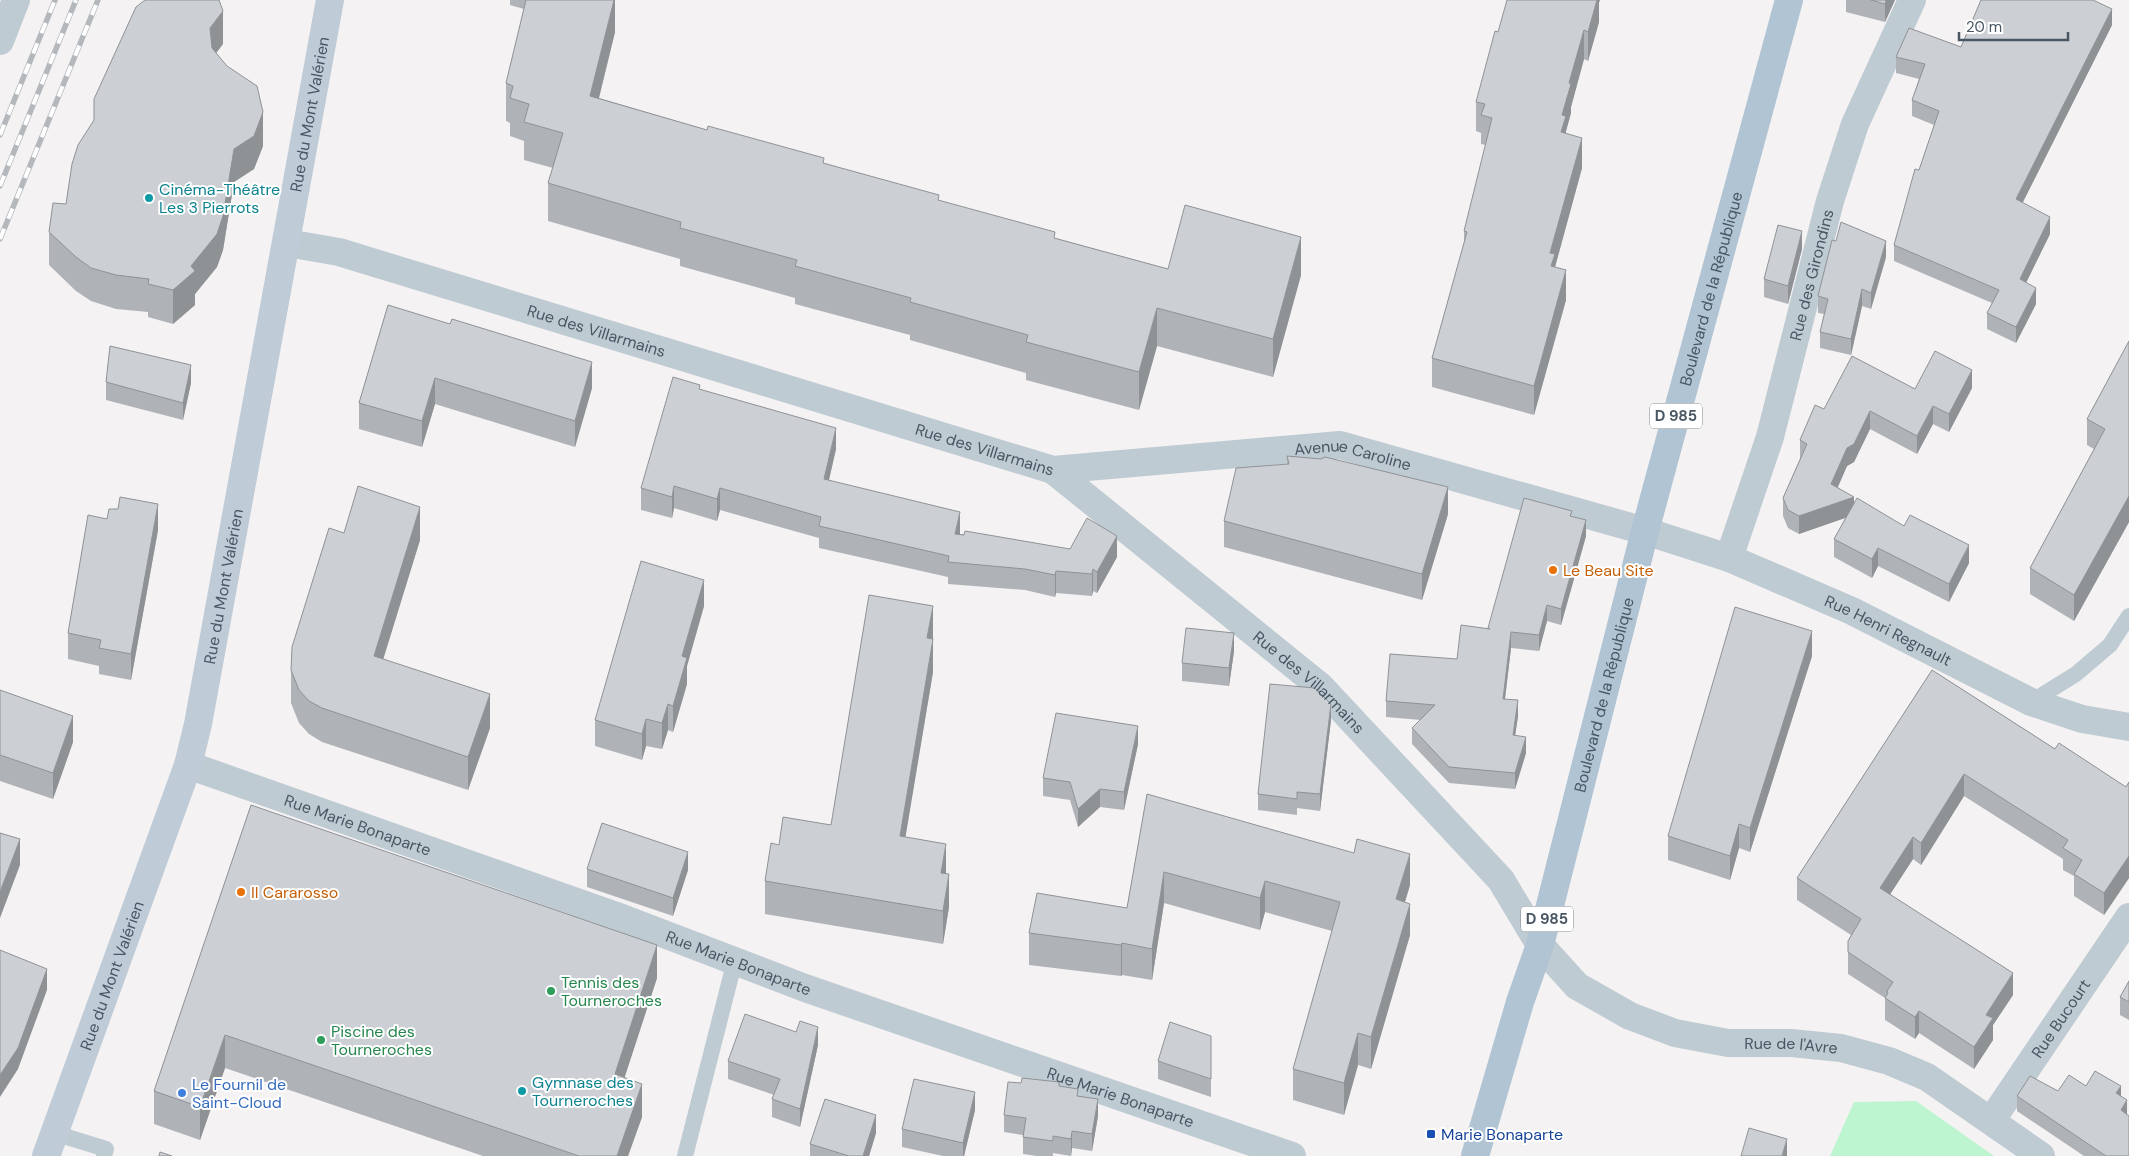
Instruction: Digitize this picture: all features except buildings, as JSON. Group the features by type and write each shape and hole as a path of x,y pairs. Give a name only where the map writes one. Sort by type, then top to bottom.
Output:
{"main road":[{"name":"Rue du Mont Valérien","path":"50,1145 188,765 198,724 330,0"},
{"name":"Boulevard de la République","path":"1475,1156 1520,1002 1540,945 1645,531 1789,0"}],"street":[{"path":"0,41 16,0"},
{"name":"Rue des Girondins","path":"1729,558 1770,437 1830,201 1852,132 1912,0"},
{"name":"Rue des Villarmains","path":"287,243 339,252 1053,470 1321,687 1501,880 1540,945"},
{"name":"Avenue Caroline","path":"1053,470 1340,445 1645,531"},
{"name":"Rue Henri Regnault","path":"1645,531 1729,558 1852,610 2031,702 2082,719 2129,727"},
{"name":"Rue Marie Bonaparte","path":"188,765 735,960 806,988 1292,1156"},
{"name":"Rue Bucourt","path":"1991,1120 2129,917"},
{"name":"Rue de l'Avre","path":"1540,945 1577,986 1630,1016 1675,1033 1728,1042 1792,1043 1841,1048 1889,1061 1926,1077 2041,1156"}],"lane":[{"path":"2031,702 2076,674 2110,645 2129,616"},
{"path":"685,1156 735,960"},
{"path":"50,1145 105,1153"}],"green space":[{"path":"1916,1101 1994,1156 1830,1156 1854,1102"}],"railway":[{"path":"0,135 55,0"},
{"path":"0,186 76,0"},
{"path":"0,239 98,0"}],"place":[{"name":"Cinéma-Théâtre Les 3 Pierrots","path":"149,198"},
{"name":"Le Beau Site","path":"1553,570"},
{"name":"II Cararosso","path":"241,892"},
{"name":"Tennis des Tourneroches","path":"551,991"},
{"name":"Piscine des Tourneroches","path":"321,1040"},
{"name":"Gymnase des Tourneroches","path":"522,1091"},
{"name":"Le Fournil de Saint-Cloud","path":"182,1093"},
{"name":"Marie Bonaparte","path":"1431,1134"}]}
